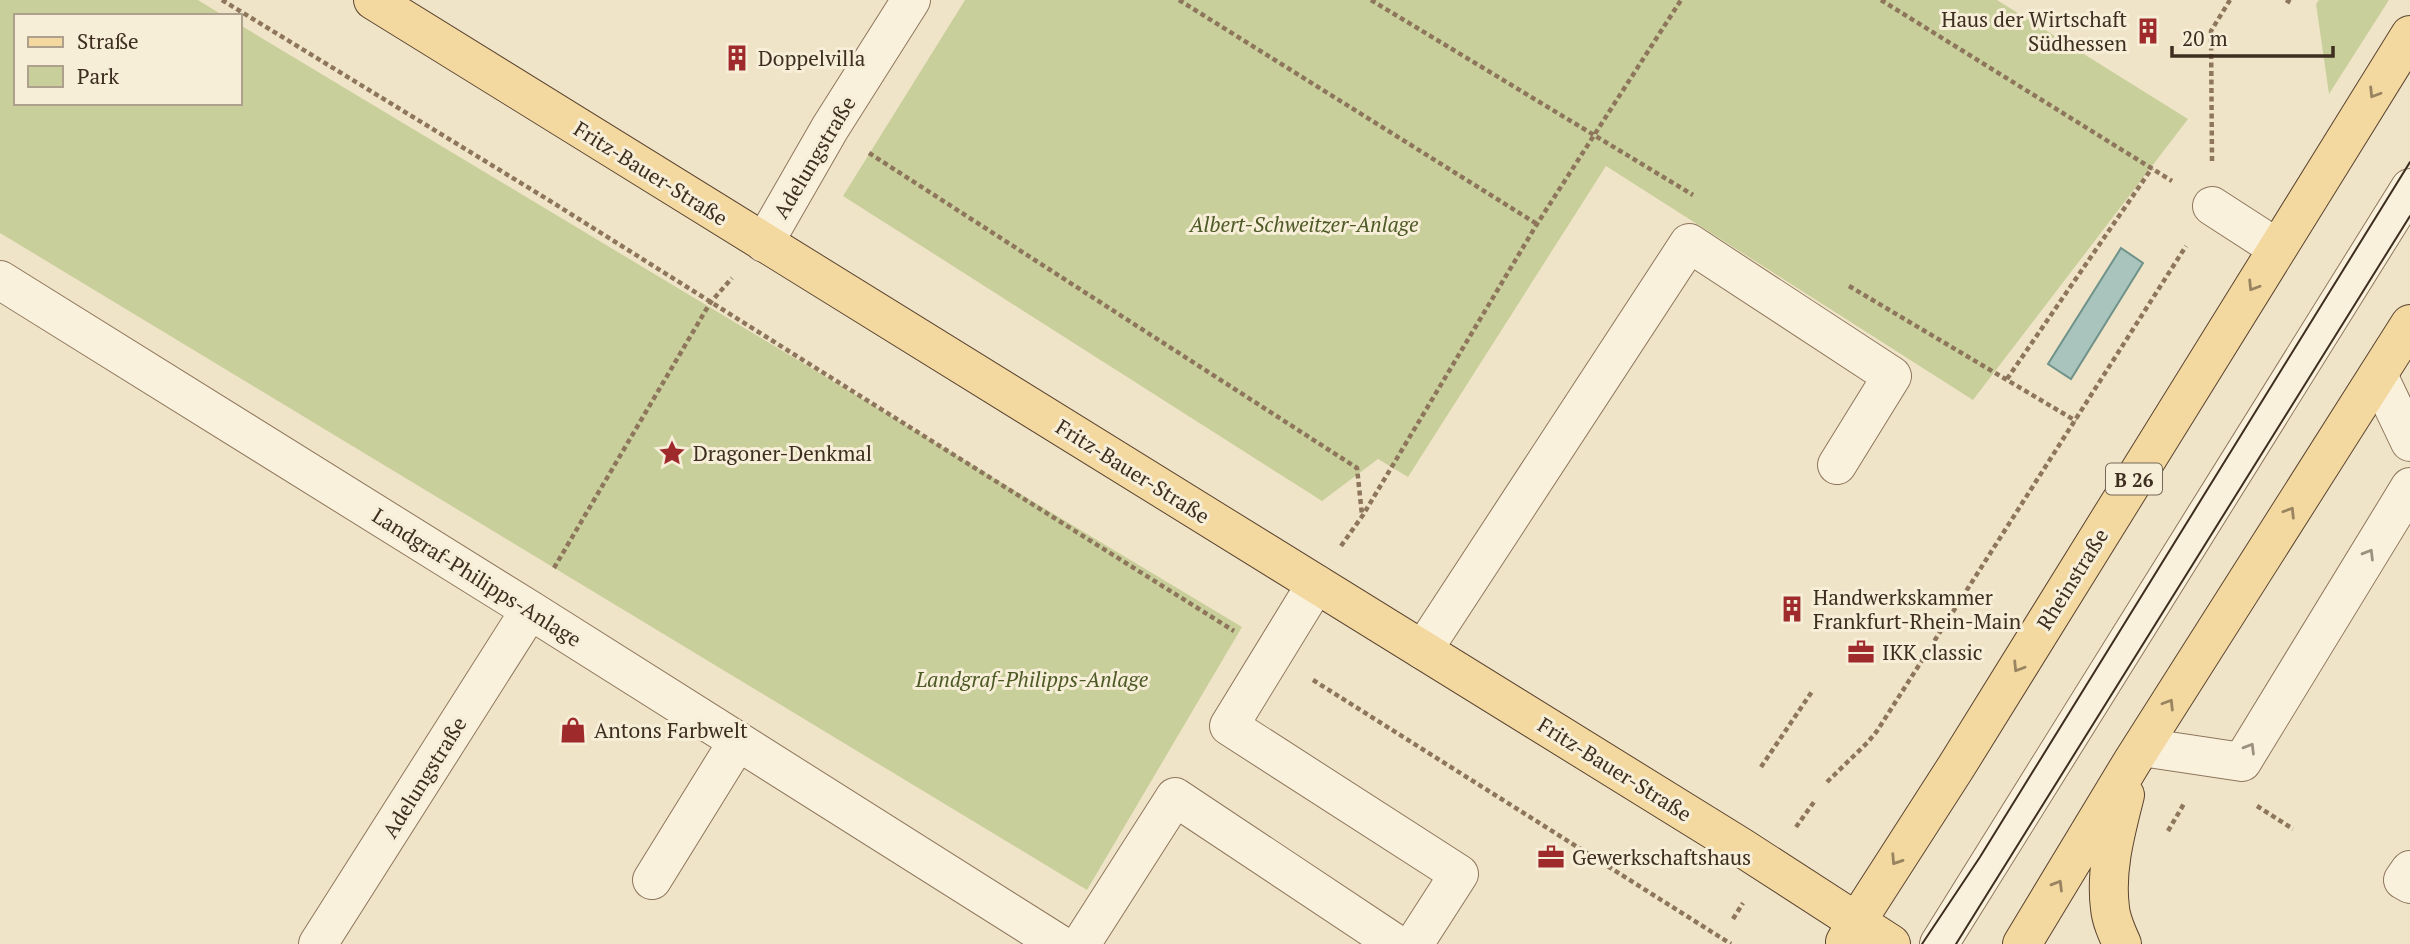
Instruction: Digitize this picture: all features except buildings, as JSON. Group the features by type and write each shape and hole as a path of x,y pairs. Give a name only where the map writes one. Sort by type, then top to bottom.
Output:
{"main road":[{"name":"Fritz-Bauer-Straße","path":"373,0 1741,846 1850,932 1891,944"},
{"name":"Rheinstraße","path":"1850,932 1964,755 2410,35"},
{"path":"2022,944 2137,754 2410,324"},
{"path":"2122,944 2110,909 2110,878 2114,841 2137,754"}],"street":[{"name":"Adelungstraße","path":"764,243 830,128 911,0"},
{"path":"1939,944 2410,188"},
{"path":"2212,206 2277,248"},
{"path":"1423,650 1689,243 1892,376 1837,466"},
{"name":"Landgraf-Philipps-Anlage","path":"0,280 1059,944"},
{"path":"2378,375 2410,442"},
{"path":"2137,754 2242,762 2410,486"},
{"path":"1316,584 1229,726 1459,874 1414,944"},
{"name":"Adelungstraße","path":"318,944 530,610"},
{"path":"652,880 738,741"},
{"path":"1081,944 1175,797 1396,944"},
{"path":"2410,870 2403,880 2410,884"}],"path":[{"path":"222,0 547,199 1731,944"},
{"path":"1179,0 1537,224"},
{"path":"830,128 1357,468 1363,516 1537,224 1681,0"},
{"path":"1881,0 2212,206"},
{"path":"1827,782 1877,731 2212,206 2211,31 2230,0"},
{"path":"2286,0 2293,4"},
{"path":"2007,379 2152,168"},
{"path":"572,538 709,303 764,243"},
{"path":"1761,766 1813,690"},
{"path":"2162,841 2189,796 2204,778 2227,759"}],"green space":[{"name":"Landgraf-Philipps-Anlage","path":"0,0 198,0 221,14 14,14 14,105 242,105 242,26 1242,627 1087,890 0,233"},
{"name":"Albert-Schweitzer-Anlage","path":"965,0 1997,0 2188,119 1973,400 1606,166 1408,477 1378,459 1322,501 843,196"},
{"path":"2319,0 2389,0 2329,94 2316,4"}],"water":[{"path":"2121,248 2143,263 2071,379 2048,364"}],"tram line":[{"path":"1922,944 1980,857 2410,162"},
{"path":"1956,944 2410,216"}],"place":[{"name":"Haus der Wirtschaft Südhessen","path":"2148,31"},
{"name":"Doppelvilla","path":"737,58"},
{"name":"Dragoner-Denkmal","path":"672,453"},
{"name":"Handwerkskammer Frankfurt-Rhein-Main","path":"1792,609"},
{"name":"IKK classic","path":"1861,652"},
{"name":"Antons Farbwelt","path":"573,730"},
{"name":"Gewerkschaftshaus","path":"1551,857"}]}
